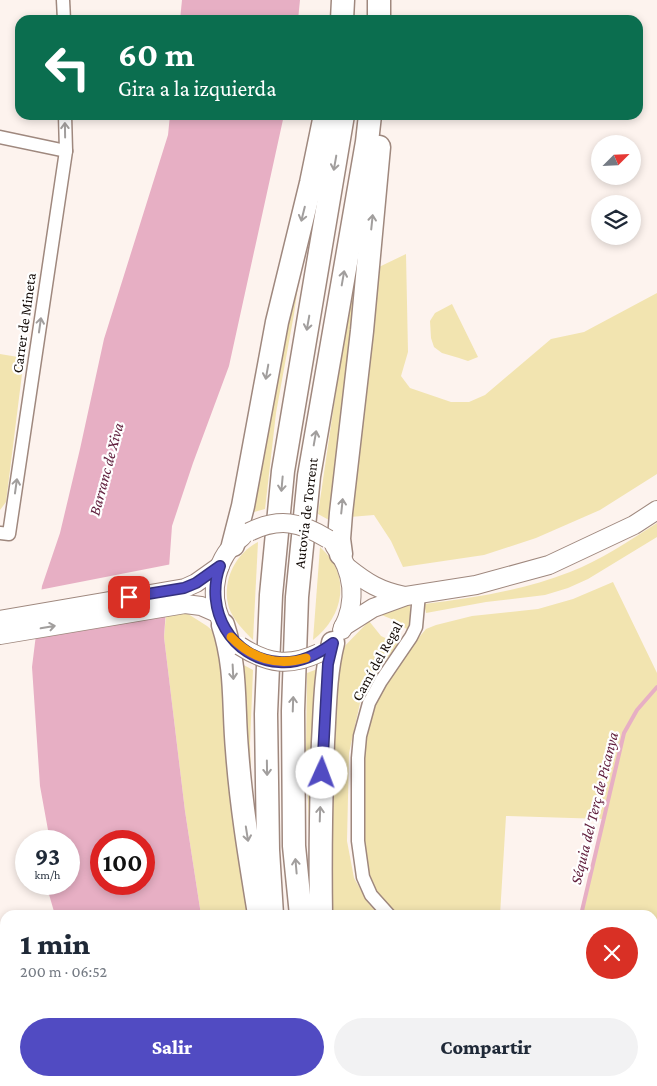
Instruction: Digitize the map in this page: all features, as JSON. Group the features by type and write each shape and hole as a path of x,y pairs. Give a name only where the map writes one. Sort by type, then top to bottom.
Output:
{"highway":[{"path":"342,15 343,0"},
{"path":"353,15 354,0"},
{"path":"378,15 379,0"},
{"path":"390,0 390,15"},
{"path":"241,539 243,506 276,322 311,183 324,120"},
{"name":"Autovia de Torrent","path":"272,910 268,850 266,714 271,595 283,471 342,120"},
{"name":"Autovia de Torrent","path":"300,910 294,846 293,710 296,596 309,476 369,120"},
{"path":"339,553 341,513 382,120"},
{"path":"220,619 231,653 233,667 239,782 258,910"},
{"path":"321,910 320,829 324,718 328,664 332,641"}],"main road":[{"path":"220,566 215,583 215,602 220,619 231,638 258,657 278,662 296,661 332,641 374,608 412,595 476,585 550,565 634,525 657,510"},
{"path":"0,635 185,596 196,583 220,566 241,539 260,527 284,522 308,528 339,553 359,577 379,589 412,595"},
{"path":"332,641 349,617 352,597 352,586 339,553"},
{"path":"0,620 185,596 220,619"}],"street":[{"path":"63,0 64,15"},
{"name":"Carrer de Mineta","path":"4,534 66,152 65,120"},
{"path":"0,138 66,152"},
{"name":"Camí del Regal","path":"384,910 371,895 363,877 358,841 358,758 360,736 369,703 416,627 412,595"}],"shaded area":[{"path":"306,231 294,314 276,413 265,509 250,513"},
{"path":"361,247 329,520 318,514 338,377"},
{"path":"406,254 408,352 401,376 410,388 451,402 469,402 485,395 551,339 584,332 657,293 657,474 600,510 536,538 484,555 403,567 391,541 374,515 350,517 379,267"},
{"path":"452,304 478,357 468,361 442,353 434,347 431,338 430,321 435,313"},
{"path":"0,354 24,358 6,502 0,510"},
{"path":"657,523 657,537 588,579 568,588 545,595 486,602 426,613 424,604 461,599 535,584 570,572 604,556"},
{"path":"258,542 253,640 231,613 227,598 227,588 232,570 237,561 250,547"},
{"path":"320,547 330,558 337,570 340,582 340,595 332,619 313,640"},
{"path":"613,582 657,673 657,910 582,910 603,819 506,816 500,910 393,910 380,900 369,882 364,862 362,793 365,742 373,709 397,667 426,629 436,625 472,616 538,609 573,599"},
{"path":"410,604 408,630 394,620 379,614"},
{"path":"185,612 207,626 214,632 223,654 228,747 240,870 247,910 200,910 185,811 164,637 166,615"},
{"path":"369,621 381,636 398,644 378,671 360,703 349,753 347,841 354,878 369,904 375,910 333,910 330,762 339,652"},
{"path":"240,663 253,670 250,744 254,849"},
{"path":"320,668 311,882 306,750 307,673"}],"water":[{"path":"182,0 300,0 298,15 180,15"},
{"name":"Barranc de Xiva","path":"170,120 283,120 229,366 172,526 164,637 185,811 200,910 54,910 49,895 80,895 80,830 48,830 40,786 32,667 42,586 60,533 104,339 168,135"}],"pier":[{"path":"172,564 168,615 33,637 39,590"}],"waterway":[{"name":"Séquia del Terç de Picanya","path":"582,910 624,733 637,710 657,687"}],"slow traffic":[{"path":"231,637 240,646 267,660 285,662 306,658"}],"route":[{"path":"129,597 184,588 196,583 220,566 216,576 214,592 217,613 231,638 240,646 258,657 285,662 311,657 333,643 328,664 322,773"}]}
